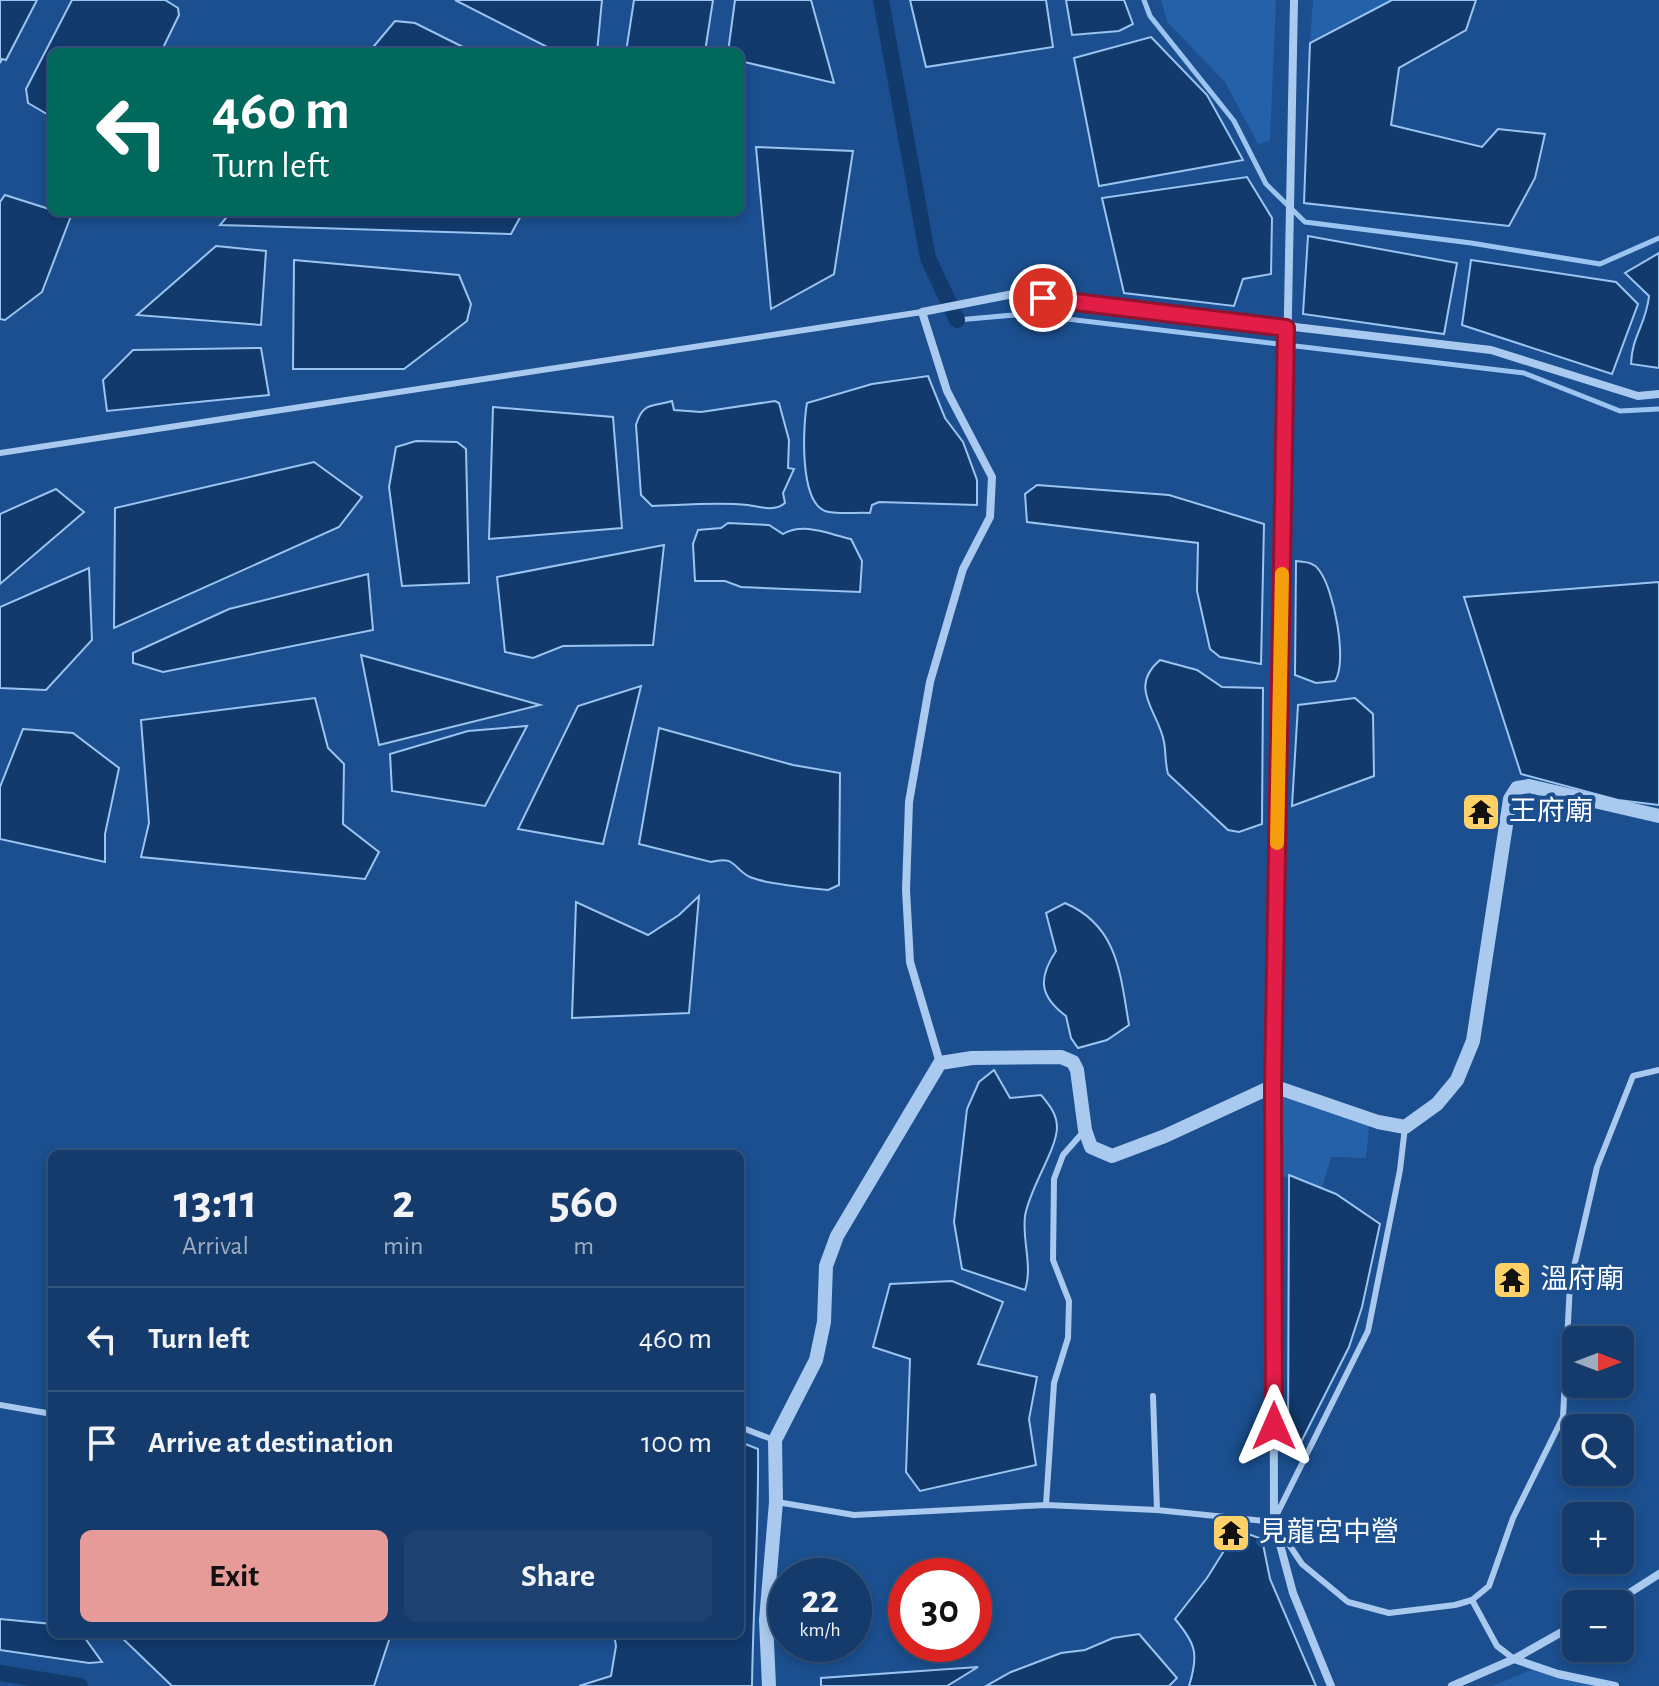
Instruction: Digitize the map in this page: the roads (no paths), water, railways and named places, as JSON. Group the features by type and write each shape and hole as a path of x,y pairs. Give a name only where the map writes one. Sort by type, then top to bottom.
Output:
{"street":[{"path":"1294,0 1273,1086 1274,1522 1293,1593 1331,1686"},
{"path":"769,1686 766,1620 776,1502 775,1440 816,1360 824,1322 826,1266 837,1236 940,1063 910,962 906,890 909,802 930,682 963,569 990,517 992,477 947,391 922,312 1013,294 1491,350 1638,396 1659,394"},
{"path":"940,1063 972,1058 1061,1057 1073,1062 1091,1147 1112,1156 1165,1136 1273,1086 1378,1122 1405,1127 1437,1104 1457,1080 1473,1041 1510,799 1517,788 1529,786 1659,816"},
{"path":"1634,1590 1659,1574"},
{"path":"1452,1686 1514,1659 1562,1632"},
{"path":"1514,1659 1558,1674 1615,1686"}],"lane":[{"path":"0,453 922,312"},
{"path":"1274,1522 1302,1564 1348,1602 1389,1613 1455,1605 1472,1600 1489,1586 1513,1518 1563,1417 1570,1284 1597,1167 1633,1076 1659,1070"},
{"path":"1274,1522 1368,1331 1400,1170 1405,1127"},
{"path":"1046,1505 1054,1383 1068,1338 1069,1301 1053,1260 1054,1179 1063,1155 1085,1130"},
{"path":"1153,1396 1157,1510"},
{"path":"0,1405 48,1413"},
{"path":"744,1428 775,1440"},
{"path":"776,1502 854,1515 1046,1505 1157,1510 1274,1522"},
{"path":"1472,1600 1497,1646 1514,1659"}],"waterway":[{"path":"881,0 928,258 957,320"},
{"path":"1144,0 1150,16 1234,121 1266,184 1305,222 1471,243 1600,264 1659,238"},
{"path":"957,320 1025,314 1524,373 1620,411 1659,409"},
{"path":"0,1673 80,1686"}],"place":[{"name":"王府廟","path":"1481,812"},
{"name":"溫府廟","path":"1512,1280"},
{"name":"見龍宮中營","path":"1231,1533"}]}
